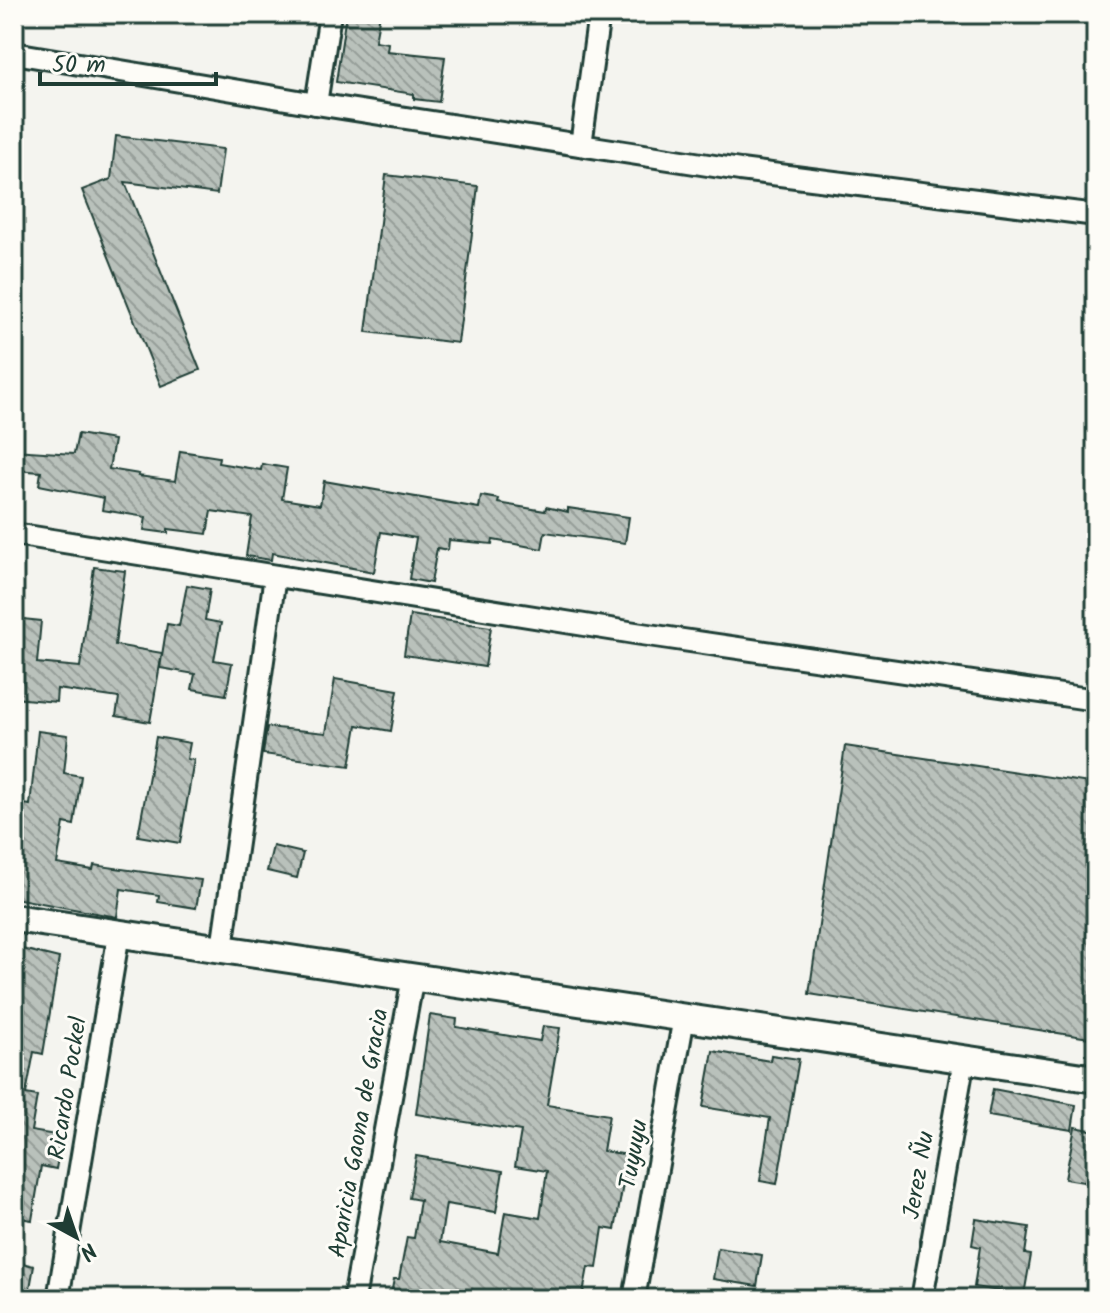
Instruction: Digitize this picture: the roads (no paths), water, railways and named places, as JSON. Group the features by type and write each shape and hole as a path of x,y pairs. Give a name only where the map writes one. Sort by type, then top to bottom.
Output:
{"street":[{"path":"316,104 330,14"},
{"path":"581,145 599,14"},
{"path":"14,53 740,170 1096,215"},
{"path":"14,534 635,633 1096,700"},
{"path":"222,948 275,576"},
{"path":"14,918 1096,1079"},
{"name":"Ricardo Pockel","path":"58,1299 119,933"},
{"name":"Aparicia Gaona de Gracia","path":"354,1299 413,977"},
{"name":"Tuyuyu","path":"634,1299 684,1017"},
{"name":"Jerez Ñu","path":"922,1299 964,1059"}]}
